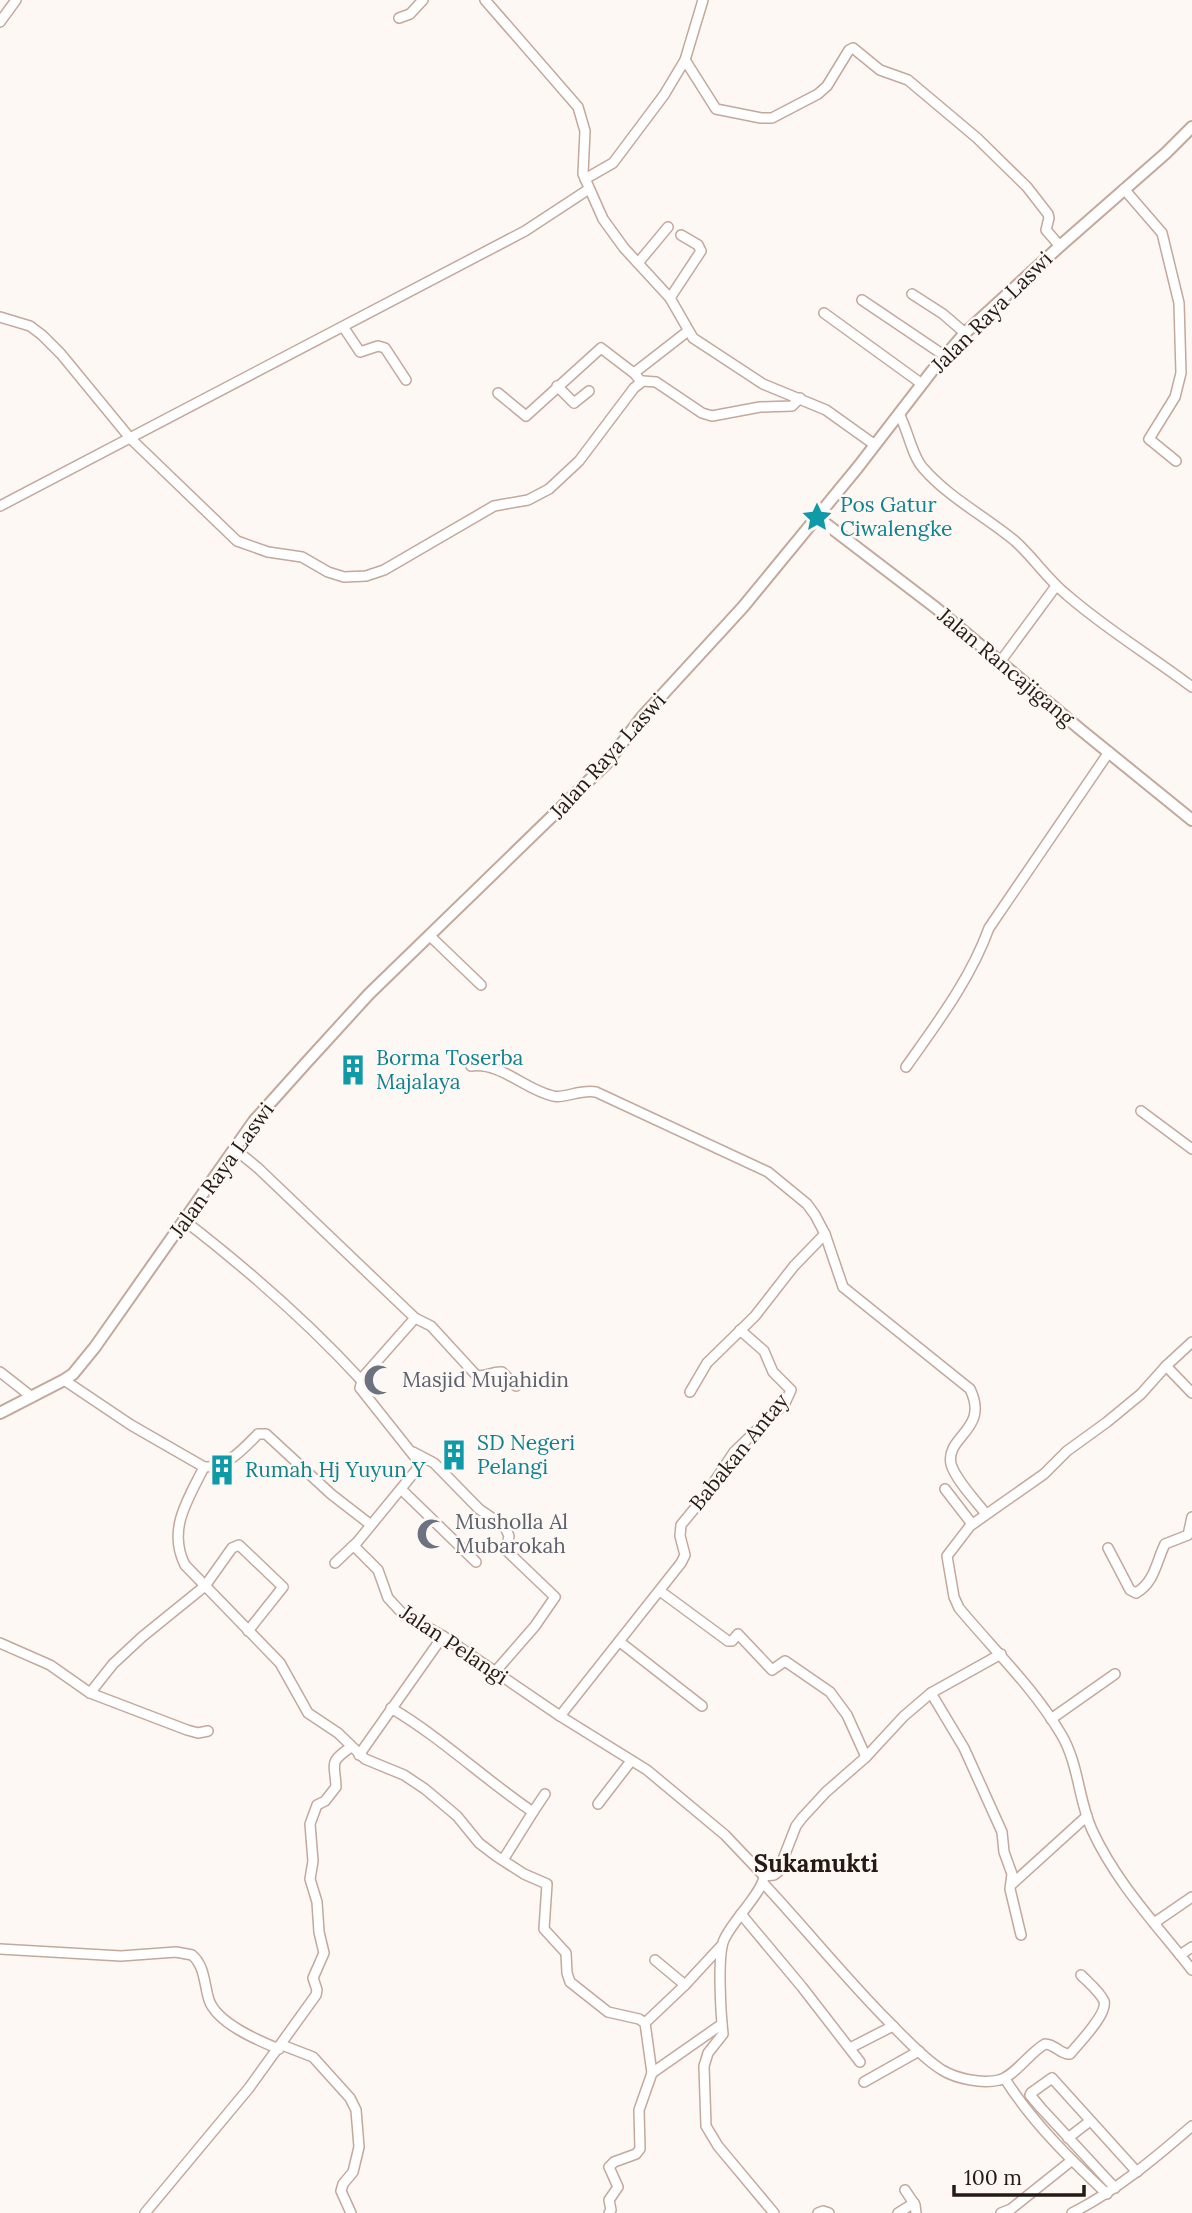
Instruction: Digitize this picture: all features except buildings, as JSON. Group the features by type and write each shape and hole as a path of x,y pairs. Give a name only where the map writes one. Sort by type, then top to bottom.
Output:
{"main road":[{"name":"Jalan Raya Laswi","path":"0,1413 73,1374 236,1150 254,1121 339,1025 606,764 642,717 734,617 965,333 1192,127"},
{"name":"Jalan Rancajigang","path":"817,517 876,560 1192,820"}],"street":[{"path":"0,22 16,0"},
{"path":"400,18 410,14 423,0"},
{"path":"485,0 578,107 584,125 582,159 589,189 610,231 670,298 688,331 699,343 763,384 798,401 826,410 875,445"},
{"path":"585,179 613,163 646,121 685,60 703,0"},
{"path":"685,60 716,109 765,119 818,94 827,86 849,50 853,48 880,70 908,80 993,153 1027,187 1048,214 1046,230 1060,246"},
{"path":"0,506 525,231 589,189"},
{"path":"1124,189 1162,233 1179,303 1179,385 1175,397 1149,439 1177,461"},
{"path":"638,263 668,227"},
{"path":"670,298 701,251 698,245 681,235"},
{"path":"912,293 965,333"},
{"path":"862,300 945,356"},
{"path":"824,313 922,384"},
{"path":"0,317 30,326 42,335 236,541 268,552 302,557 336,575 366,576 384,570 498,504 528,500 550,489 574,467 638,377 688,331"},
{"path":"344,328 360,352 378,346 384,348 406,380"},
{"path":"498,393 525,416 601,348 638,377 656,382 702,413 712,416 798,401"},
{"path":"557,386 574,403 589,391"},
{"path":"899,414 911,438 916,459 922,467 957,499 1014,541 1056,586 1085,610 1192,687"},
{"path":"1000,662 1056,586"},
{"path":"906,1067 959,991 989,928 1109,752"},
{"path":"430,936 481,985"},
{"path":"471,1066 479,1065 498,1071 553,1096 582,1091 596,1092 760,1168 807,1204 825,1234 843,1287 970,1389 975,1399 975,1414 950,1460 953,1470 986,1514"},
{"path":"1141,1111 1192,1149"},
{"path":"236,1150 415,1318 431,1326 475,1375 481,1377 502,1372 516,1386"},
{"path":"185,1221 215,1244 331,1347 362,1381"},
{"path":"690,1392 703,1368 762,1308 802,1257 825,1234"},
{"path":"335,1563 355,1544 419,1465 413,1452 360,1388 362,1381 415,1318"},
{"name":"Babakan Antay","path":"560,1716 684,1559 681,1525 704,1497 734,1452 791,1394 791,1390 773,1372 764,1352 740,1330"},
{"path":"1192,1342 1141,1394 1067,1451 1044,1474 972,1524 947,1556 954,1597 960,1608 1032,1692 1071,1754 1091,1828 1112,1869 1192,1970"},
{"path":"1166,1366 1192,1393"},
{"path":"0,1372 33,1397"},
{"path":"64,1380 131,1425 204,1467 222,1465 258,1434 266,1434 331,1494 370,1525"},
{"path":"413,1452 434,1463 479,1509 505,1527 509,1536 506,1550 555,1597 535,1626 495,1672"},
{"path":"204,1467 189,1498 176,1536 185,1565 280,1663 304,1709 338,1733 355,1751 416,1783 457,1816 479,1843 524,1874 547,1884 544,1929 566,1953 570,1982 608,2012 645,2023"},
{"path":"401,1489 476,1562"},
{"path":"945,1489 972,1524"},
{"path":"1108,1548 1130,1590 1136,1592 1147,1584 1165,1544 1188,1535 1192,1517"},
{"name":"Jalan Pelangi","path":"355,1544 355,1549 378,1570 388,1598 397,1608 647,1770 693,1807 764,1880 859,1992 919,2051 944,2071 958,2077 995,2081 1004,2079"},
{"path":"90,1693 104,1674 132,1646 205,1586 232,1548 239,1545 282,1585 282,1591 248,1631"},
{"path":"660,1591 728,1641 732,1641 737,1634 772,1670 785,1661 830,1692 847,1715 866,1757"},
{"path":"145,2213 280,2047 316,1996 313,1978 324,1952 319,1932 318,1908 310,1879 313,1861 310,1824 317,1805 325,1801 336,1787 332,1764 336,1757 355,1751 391,1708 443,1636"},
{"path":"620,1642 702,1706"},
{"path":"0,1643 50,1665 90,1693 187,1730 198,1733 208,1731"},
{"path":"645,2023 722,1945 764,1880 778,1872 796,1826 810,1808 931,1693 1001,1654"},
{"path":"1051,1719 1115,1674"},
{"path":"931,1693 964,1748 1002,1832 1004,1852 1012,1874 1011,1885 1021,1935"},
{"path":"391,1708 419,1724 497,1787 533,1812"},
{"path":"598,1804 631,1760"},
{"path":"503,1860 545,1794"},
{"path":"1011,1885 1087,1816"},
{"path":"1154,1923 1192,1897"},
{"path":"741,1914 860,2062"},
{"path":"722,1945 722,2036 708,2053 704,2066 706,2126 774,2213"},
{"path":"1180,1955 1192,1947"},
{"path":"0,1949 121,1956 176,1952 192,1955 201,1966 210,2002 215,2011 256,2039 313,2057 350,2098 356,2110 359,2147 353,2172 343,2183 341,2191 351,2213"},
{"path":"655,1960 685,1985"},
{"path":"1081,1975 1102,1998 1105,2006 1101,2016 1070,2054 1065,2054 1052,2044 1045,2044 1004,2079 1035,2121 1070,2161 1107,2194"},
{"path":"609,2213 609,2200 618,2188 609,2167 639,2151 639,2110 652,2073 645,2023"},
{"path":"652,2073 722,2024"},
{"path":"850,2048 893,2026"},
{"path":"864,2082 919,2051"},
{"path":"1115,2188 1030,2095 1031,2092 1051,2077 1137,2172"},
{"path":"1068,2138 1090,2121"},
{"path":"1072,2213 1107,2194 1192,2126"},
{"path":"1001,2213 1009,2210 1070,2161"},
{"path":"898,2213 915,2208 905,2190"},
{"path":"818,2213 829,2213"}],"place":[{"name":"Pos Gatur Ciwalengke","path":"817,517"},
{"name":"Borma Toserba Majalaya","path":"353,1070"},
{"name":"Masjid Mujahidin","path":"379,1380"},
{"name":"SD Negeri Pelangi","path":"454,1455"},
{"name":"Rumah Hj Yuyun Y","path":"222,1470"},
{"name":"Musholla Al Mubarokah","path":"432,1534"}],"district":[{"name":"Sukamukti","path":"816,1864"}]}
